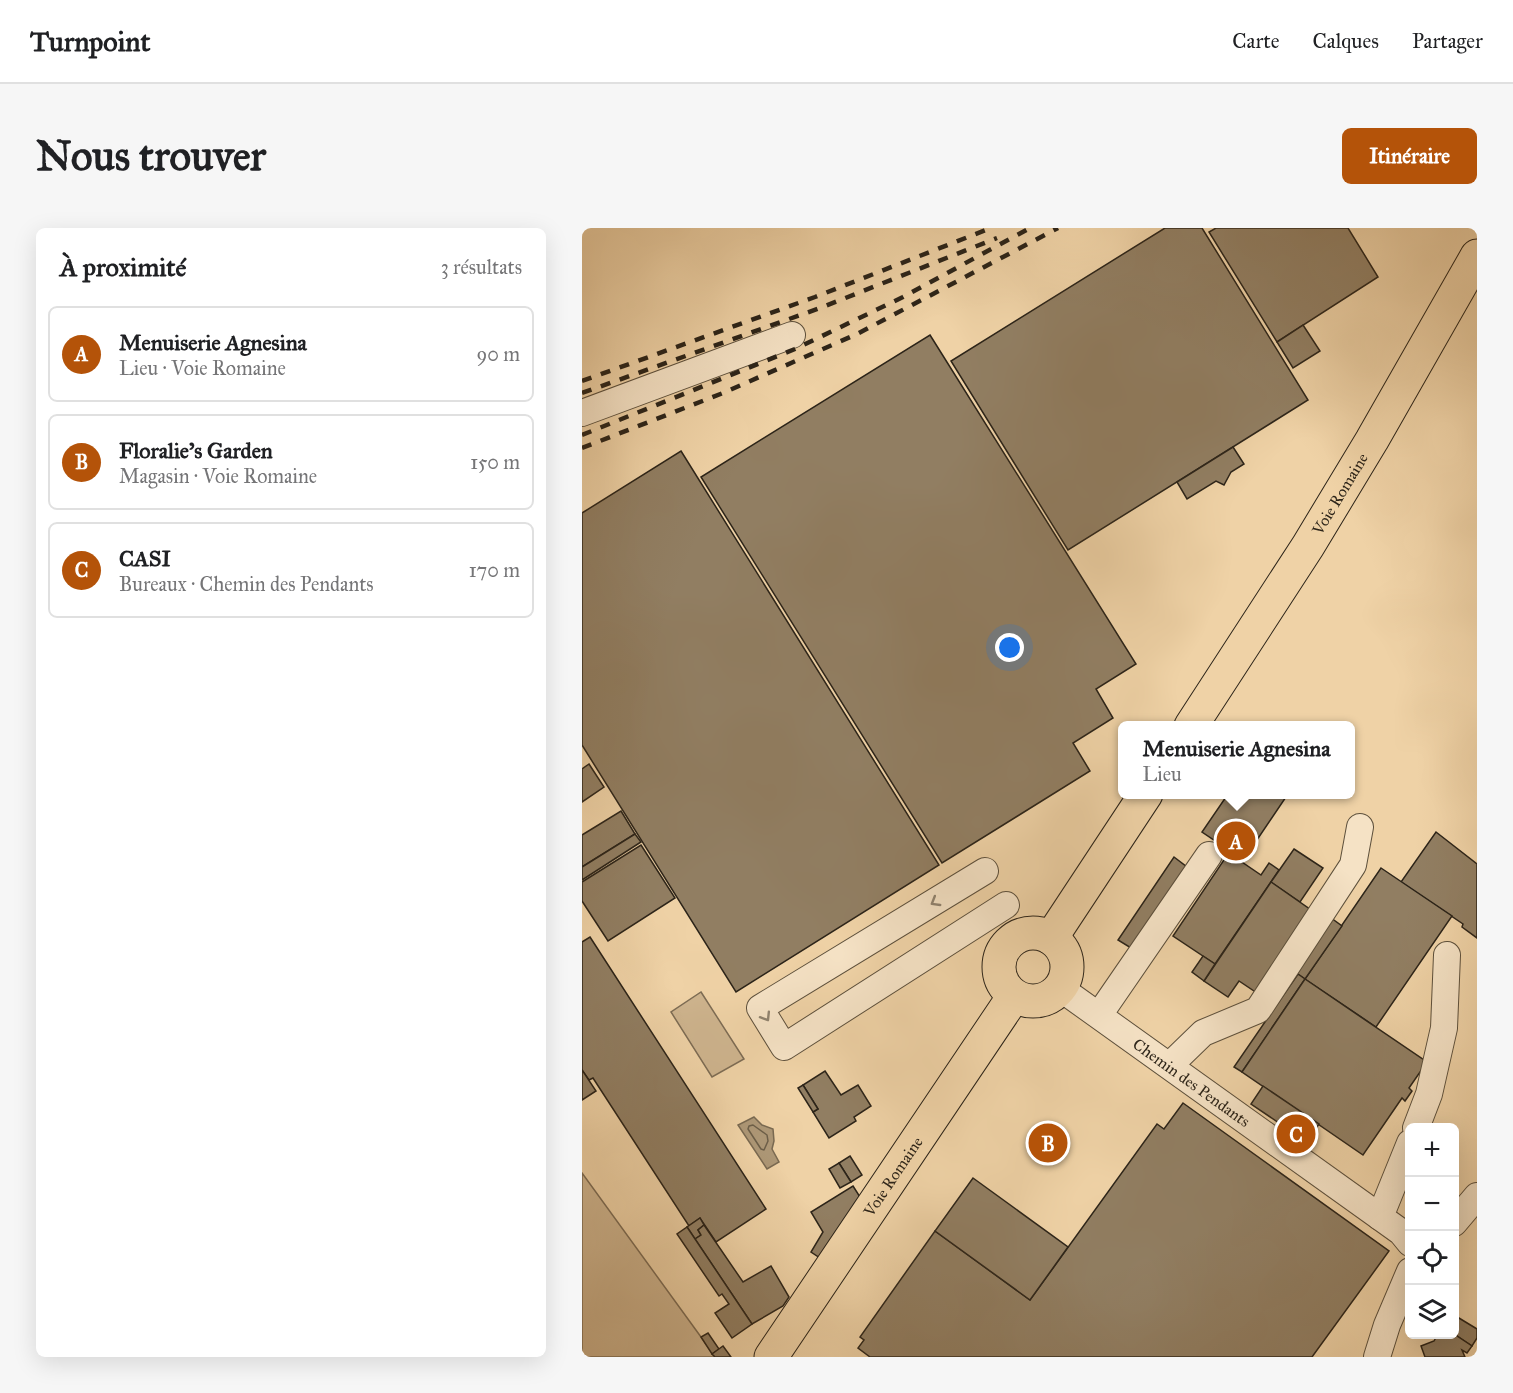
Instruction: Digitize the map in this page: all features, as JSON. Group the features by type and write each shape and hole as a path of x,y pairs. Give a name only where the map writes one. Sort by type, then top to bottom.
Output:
{"main road":[{"name":"Voie Romaine","path":"1194,721 1320,527 1477,256"},
{"path":"1051,939 1143,799"},
{"path":"1024,934 1043,934 1051,939 1060,946 1067,966 1060,988 1044,999 1023,1000 1014,996 1005,988 998,967 1005,946 1024,934"},
{"name":"Voie Romaine","path":"771,1357 1014,996"}],"street":[{"path":"582,413 792,335"},
{"path":"1170,1065 1203,1032 1258,1010 1353,865 1360,827"},
{"path":"1099,1015 1209,855"},
{"path":"985,871 760,1008 784,1047 1006,905"},
{"path":"1418,1123 1429,1094 1444,1028 1447,955"},
{"name":"Chemin des Pendants","path":"1060,988 1170,1065 1405,1237"},
{"path":"1380,1217 1405,1155"},
{"path":"1459,1218 1477,1196"},
{"path":"1377,1357 1405,1284"}],"shaded area":[{"path":"701,992 744,1059 712,1077 671,1012"},
{"path":"582,1173 701,1337 715,1357 582,1357"}],"water":[{"path":"754,1117 762,1125 773,1129 772,1149 779,1162 767,1169 738,1125"}],"building":[{"path":"1165,228 1202,228 1308,400 1068,550 951,361"},
{"path":"1216,228 1348,228 1378,277 1277,342 1209,232"},
{"path":"1303,325 1320,351 1293,368 1277,342"},
{"path":"930,335 1136,664 1096,689 1113,718 1073,743 1090,771 942,863 701,477"},
{"path":"1233,447 1244,464 1231,472 1224,485 1216,481 1187,499 1177,482"},
{"path":"681,451 939,865 736,992 582,745 582,513"},
{"path":"589,764 604,787 582,802 582,769"},
{"path":"1225,799 1285,799 1242,862 1261,875 1269,863 1279,870 1215,964 1173,936 1230,851 1202,832"},
{"path":"621,811 635,834 582,867 582,835"},
{"path":"1436,832 1477,864 1477,938 1462,927 1463,924 1401,882"},
{"path":"635,834 641,842 582,880 582,867"},
{"path":"641,845 675,898 608,941 582,901 582,882"},
{"path":"1294,849 1323,868 1300,902 1271,882"},
{"path":"1174,857 1187,867 1131,948 1118,940"},
{"path":"1381,868 1452,916 1376,1027 1305,979"},
{"path":"1271,882 1314,912 1257,993 1239,981 1228,997 1204,981"},
{"path":"1327,915 1342,926 1305,979 1290,969"},
{"path":"590,937 766,1209 716,1242 700,1218 689,1226 593,1078 589,1080 582,1070 582,942"},
{"path":"1203,956 1215,964 1204,981 1192,972"},
{"path":"1298,974 1305,979 1242,1072 1234,1067"},
{"path":"1305,979 1427,1062 1409,1088 1412,1091 1405,1101 1402,1098 1363,1155 1242,1072"},
{"path":"582,1070 596,1091 582,1100"},
{"path":"825,1071 841,1095 858,1085 871,1106 854,1117 856,1121 829,1138 813,1112 818,1109 803,1085"},
{"path":"803,1085 818,1109 813,1112 798,1088"},
{"path":"1263,1086 1319,1124 1307,1142 1251,1104"},
{"path":"1183,1103 1389,1251 1312,1357 870,1357 858,1348 864,1340 860,1337 935,1231 1030,1300 1157,1124 1164,1129"},
{"path":"850,1156 862,1175 851,1182 839,1163"},
{"path":"839,1163 851,1182 840,1188 829,1169"},
{"path":"973,1178 1068,1247 1030,1300 935,1231"},
{"path":"853,1186 860,1197 820,1258 811,1252 823,1232 811,1212"},
{"path":"700,1218 704,1225 698,1230 701,1235 695,1239 687,1227"},
{"path":"704,1225 743,1282 771,1266 789,1297 783,1306 752,1324 695,1239 701,1235 698,1230"},
{"path":"687,1227 752,1324 732,1338 715,1313 729,1304 722,1294 719,1296 677,1234"},
{"path":"1459,1318 1477,1329 1477,1338 1472,1346 1459,1337"},
{"path":"708,1333 719,1349 712,1354 701,1337"},
{"path":"1459,1337 1472,1346 1467,1353 1462,1350 1465,1357 1425,1357 1421,1346 1435,1339"},
{"path":"723,1346 731,1357 715,1357 712,1354"}],"railway":[{"path":"582,381 815,297 991,228"},
{"path":"582,435 795,349 903,297 1030,228"},
{"path":"582,448 723,393 857,334 1058,228"},
{"path":"582,393 820,308 997,238"}],"place":[{"name":"Menuiserie Agnesina","path":"1236,841"},
{"name":"CASI","path":"1296,1134"},
{"name":"Floralie's Garden","path":"1048,1143"}]}
